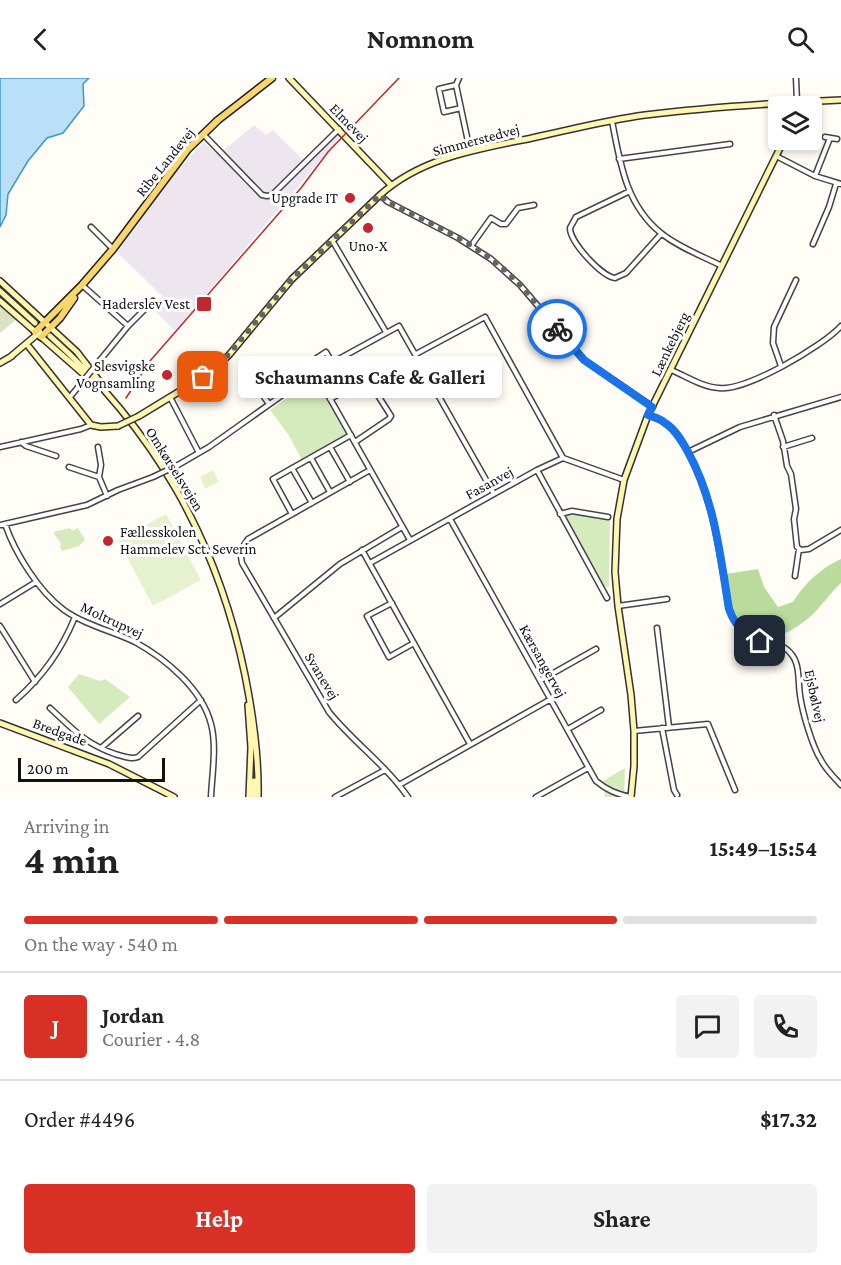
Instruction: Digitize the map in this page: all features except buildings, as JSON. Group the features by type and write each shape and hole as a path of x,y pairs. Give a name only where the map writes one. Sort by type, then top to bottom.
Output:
{"main road":[{"name":"Ribe Landevej","path":"38,335 113,249 174,166 203,134 272,78"},
{"name":"Ribe Landevej","path":"48,325 60,318 82,285"}],"street":[{"name":"Elmevej","path":"289,78 391,185"},
{"path":"459,78 456,85 470,150"},
{"path":"796,78 797,96"},
{"path":"456,85 439,89 444,112 460,108"},
{"name":"Simmerstedvej","path":"822,102 841,100"},
{"name":"Simmerstedvej","path":"91,425 106,428 118,426 139,416 203,377 222,362 292,279 332,240 391,185 429,164 470,150 612,121 706,108 768,105"},
{"path":"612,121 628,192 640,210 661,234 722,266"},
{"path":"203,134 262,195 272,195 339,129"},
{"path":"815,176 827,137 837,139"},
{"path":"619,159 730,144"},
{"name":"Lænkebjerg","path":"631,797 634,732 615,572 617,519 624,480 648,415 779,150"},
{"path":"776,156 815,176 839,184 813,244"},
{"path":"628,192 576,217 570,228 573,240 604,274 615,278 626,273 661,234"},
{"path":"380,195 388,202 491,259 520,285 584,360 652,407"},
{"path":"471,246 491,218 501,225 506,224 518,208 534,205"},
{"path":"91,227 113,249"},
{"path":"332,240 386,332"},
{"path":"781,366 774,350 772,336 796,280"},
{"path":"0,281 89,365 109,396"},
{"path":"82,285 128,326"},
{"path":"0,291 35,323"},
{"path":"0,301 109,396"},
{"path":"70,397 128,326 153,301"},
{"path":"416,354 485,317 563,458 624,480"},
{"path":"2,525 87,506 118,490 178,465 199,453 315,372 399,326 494,494"},
{"path":"671,370 706,385 719,388 737,386 820,345 841,327"},
{"path":"0,362 28,346 38,335"},
{"path":"9,358 38,335"},
{"path":"0,362 38,335"},
{"name":"Omkørselsvejen","path":"50,336 109,396 145,440 187,507 204,541 230,615 245,676 255,732 254,797"},
{"path":"2,445 91,425 28,346"},
{"path":"269,404 262,394 326,352 332,362"},
{"path":"315,372 410,540"},
{"path":"330,399 365,381 370,383 389,410 391,416 389,419 355,442"},
{"path":"170,397 199,453"},
{"path":"688,452 740,427 841,397"},
{"name":"Ejsbølvej","path":"648,415 665,422 674,431 688,452 704,484 713,514 729,609 733,619 748,636 781,645 794,658 803,711 819,758 841,785"},
{"path":"774,416 791,474 796,545 799,549 795,576"},
{"path":"351,435 273,479 292,514 370,470"},
{"path":"783,447 812,438"},
{"path":"21,441 26,446 56,456"},
{"path":"98,447 101,465 99,477 107,496"},
{"path":"330,447 350,482"},
{"path":"311,458 330,492"},
{"name":"Fasanvej","path":"370,563 537,470 563,458"},
{"path":"69,467 99,477"},
{"path":"292,468 312,503"},
{"path":"537,470 607,598"},
{"path":"561,514 572,511 608,518"},
{"name":"Svanevej","path":"292,514 248,539 240,551 242,563 329,712 342,728 386,770 408,797"},
{"name":"Kærsangervej","path":"450,519 596,781 605,789 631,797"},
{"name":"Moltrupvej","path":"2,525 36,582 55,602 75,617 134,642 153,654 173,670 201,700 213,730 211,797"},
{"path":"274,618 326,574 402,527"},
{"path":"799,549 808,549 841,530"},
{"path":"362,550 470,744"},
{"path":"0,604 36,582"},
{"path":"618,606 667,599"},
{"path":"392,603 366,616 389,657 414,643"},
{"path":"16,700 36,682 64,644 75,617"},
{"path":"0,626 36,682"},
{"path":"657,628 669,728"},
{"path":"541,680 596,649"},
{"name":"Omkørselsvejen","path":"245,676 254,797"},
{"path":"399,785 551,699"},
{"path":"50,708 87,742 128,758 138,757 201,700"},
{"path":"568,729 602,710"},
{"path":"100,748 138,716"},
{"name":"Bredgade","path":"0,723 109,764 174,797"},
{"path":"634,732 708,724 735,790"},
{"path":"662,728 674,790 677,795"},
{"path":"536,797 588,768"},
{"path":"335,797 386,770"}],"shaded area":[{"path":"254,125 266,135 273,130 304,161 285,180 287,183 337,134 340,137 175,331 151,307 162,296 117,252 178,170 203,142 219,154"}],"green space":[{"path":"0,305 17,319 0,333"},
{"path":"315,378 346,434 302,460 288,434 270,410"},
{"path":"213,470 219,482 205,489 200,477"},
{"path":"572,513 610,520 609,587 603,586 565,517"},
{"path":"166,514 201,580 153,606 118,540"},
{"path":"70,528 72,531 78,528 85,540 79,546 62,551 61,544 53,532"},
{"path":"841,559 841,583 803,622 781,634 770,637 749,632 740,624 733,611 726,574 758,569 764,587 778,607 793,602 814,577"},
{"path":"79,674 100,681 105,679 130,697 99,724 68,687"},
{"path":"625,768 624,797 605,797 603,781"}],"water":[{"path":"0,78 89,78 83,84 84,106 63,133 47,138 28,161 8,194 6,215 0,227"}],"railway":[{"path":"126,398 150,361 301,188 328,152 399,78"}],"way so far":[{"path":"203,377 228,355 292,279 380,195 388,202 459,238 491,259 520,285 557,329"}],"place":[{"name":"Upgrade IT","path":"350,198"},
{"name":"Uno-X","path":"368,228"},
{"name":"Haderslev Vest","path":"204,304"},
{"name":"Slesvigske Vognsamling","path":"167,375"},
{"name":"Schaumanns Cafe & Galleri","path":"203,377"},
{"name":"Fællesskolen Hammelev Sct. Severin","path":"108,541"}],"route":[{"path":"557,329 584,360 652,407 648,415 665,422 684,444 704,484 713,514 729,609 739,628 748,636 760,641"}]}
